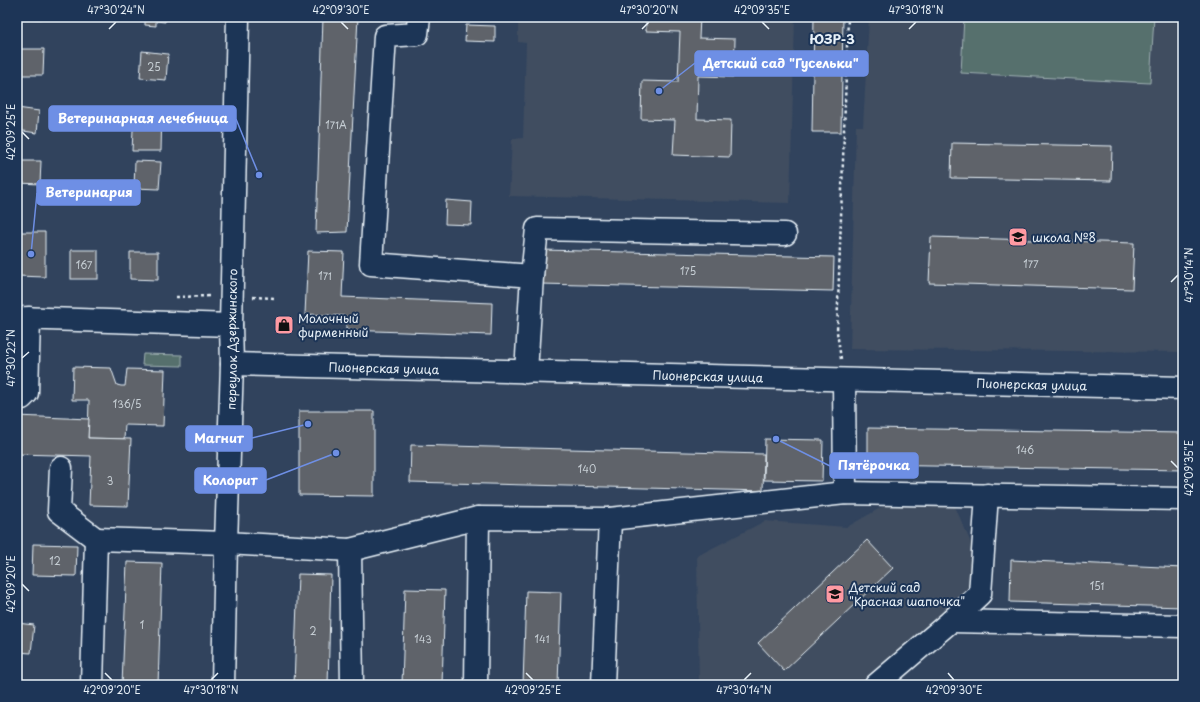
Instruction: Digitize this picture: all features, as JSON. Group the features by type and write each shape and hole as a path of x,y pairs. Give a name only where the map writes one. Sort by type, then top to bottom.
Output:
{"street":[{"name":"переулок Дзержинского","path":"223,685 232,364 231,325 238,17"},
{"path":"419,17 417,34 385,36 371,264 532,276"},
{"path":"526,372 532,276 537,228 785,234"},
{"path":"17,398 22,398 27,393 23,318 231,325"},
{"name":"Пионерская улица","path":"232,364 1183,388"},
{"path":"844,380 845,493"},
{"path":"61,468 59,511 96,539 226,543 350,550 478,518 610,519 845,493 1183,499"},
{"path":"876,685 951,621 980,594 987,495"},
{"path":"476,685 478,518"},
{"path":"603,685 610,519"},
{"path":"92,685 96,539"},
{"path":"350,550 352,685"},
{"path":"951,621 1183,626"}],"path":[{"path":"844,380 838,332 848,17"}],"shaded area":[{"path":"518,17 795,17 790,203 509,196 512,139 523,138 526,43 518,42"},
{"name":"школа №8","path":"869,17 1183,17 1183,352 850,349 856,126 863,126"},
{"name":"Детский сад \"Красная шапочка\"","path":"894,500 952,500 976,554 976,586 875,685 699,685 697,556 765,521 847,527"}],"green space":[{"path":"964,17 1154,17 1150,83 961,73"},
{"path":"143,354 182,355 182,366 142,365"}],"building":[{"path":"19,17 43,17 42,19"},
{"path":"136,17 166,17 165,22 156,21 156,26 145,25 145,20 136,20"},
{"path":"323,17 358,17 347,232 316,233"},
{"path":"646,17 700,17 699,38 735,39 734,77 698,76 697,119 731,120 730,157 673,155 675,120 641,119 642,81 678,82 680,32 646,31"},
{"path":"814,17 843,17 841,132 812,132"},
{"path":"466,25 495,26 495,42 465,41"},
{"path":"17,49 44,49 43,75 17,75"},
{"path":"142,51 168,54 166,80 140,78"},
{"path":"17,108 39,111 37,133 17,130"},
{"path":"134,109 162,109 161,151 132,151"},
{"path":"952,143 1112,146 1111,181 951,178"},
{"path":"17,161 41,161 40,184 17,183"},
{"path":"135,161 161,162 159,189 134,188"},
{"path":"446,200 472,202 471,225 445,224"},
{"path":"17,232 45,232 45,277 17,276"},
{"path":"931,237 1134,243 1132,289 929,283"},
{"path":"71,250 98,250 98,279 71,279"},
{"path":"542,250 834,257 833,291 541,284"},
{"path":"308,251 344,252 342,297 492,303 491,335 346,330 346,316 305,314"},
{"path":"130,252 158,252 158,280 130,279"},
{"path":"73,367 111,368 117,385 121,386 125,386 127,369 165,370 163,426 125,425 124,439 88,438 89,400 72,400"},
{"path":"299,411 374,411 374,496 299,495"},
{"path":"17,416 89,419 88,438 131,439 128,506 89,505 91,456 17,454"},
{"path":"868,428 1183,433 1183,470 868,465"},
{"path":"765,439 823,440 822,481 764,480"},
{"path":"411,445 764,454 763,491 410,482"},
{"path":"867,540 893,568 784,671 758,643"},
{"path":"33,544 77,545 76,576 32,575"},
{"path":"1011,560 1183,568 1183,607 1010,602"},
{"path":"127,562 162,563 158,685 122,685"},
{"path":"298,574 331,575 328,685 294,685"},
{"path":"405,589 445,590 442,685 402,685"},
{"path":"526,591 561,592 558,685 523,685"},
{"path":"17,623 34,625 31,653 17,652"},
{"path":"17,680 28,680 28,685 17,685"}],"place":[{"name":"Детский сад \"Гусельки\"","path":"659,91"},
{"name":"Ветеринарная лечебница","path":"259,175"},
{"name":"школа №8","path":"1018,237"},
{"name":"Ветеринария","path":"31,254"},
{"name":"Молочный фирменный","path":"284,325"},
{"name":"Магнит","path":"308,424"},
{"name":"Пятёрочка","path":"776,439"},
{"name":"Колорит","path":"336,453"},
{"name":"Детский сад \"Красная шапочка\"","path":"835,594"}],"district":[{"name":"ЮЗР-3","path":"832,38"}]}
